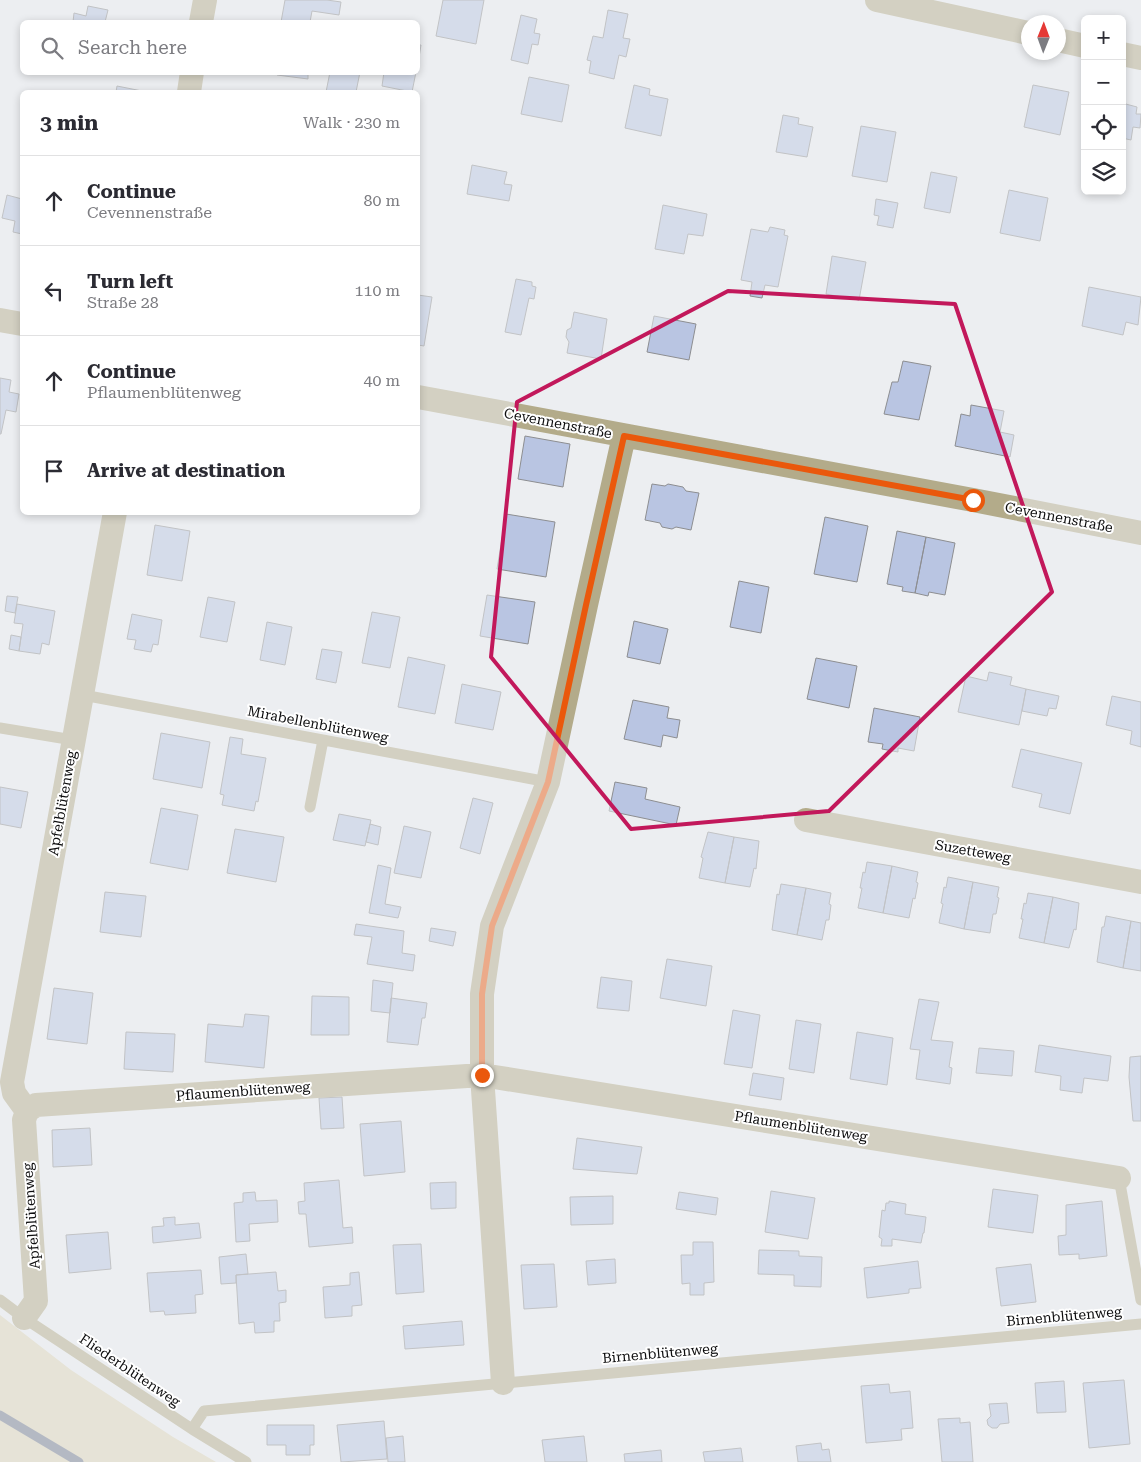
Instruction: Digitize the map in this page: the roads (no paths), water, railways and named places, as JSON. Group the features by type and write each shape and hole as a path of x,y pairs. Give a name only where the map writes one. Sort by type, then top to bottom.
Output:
{"street":[{"path":"201,20 205,0"},
{"path":"877,0 1021,31"},
{"path":"1066,42 1081,45"},
{"path":"1126,55 1141,58"},
{"path":"189,90 192,75"},
{"path":"0,320 20,324"},
{"name":"Cevennenstraße","path":"420,397 1141,533"},
{"path":"503,1383 482,1075 482,994 490,937 548,782 624,436"},
{"name":"Apfelblütenweg","path":"24,1318 36,1301 24,1120 21,1102 12,1082 114,515"},
{"name":"Suzetteweg","path":"806,820 1141,882"},
{"name":"Pflaumenblütenweg","path":"21,1102 36,1105 482,1075 1119,1178"}],"lane":[{"name":"Mirabellenblütenweg","path":"83,695 548,782"},
{"path":"0,728 73,740"},
{"path":"310,807 323,740"},
{"path":"1119,1178 1141,1300"},
{"name":"Fliederblütenweg","path":"0,1300 192,1430 246,1462"},
{"name":"Birnenblütenweg","path":"192,1430 204,1411 1141,1324"}],"waterway":[{"path":"0,1415 79,1462"}]}
